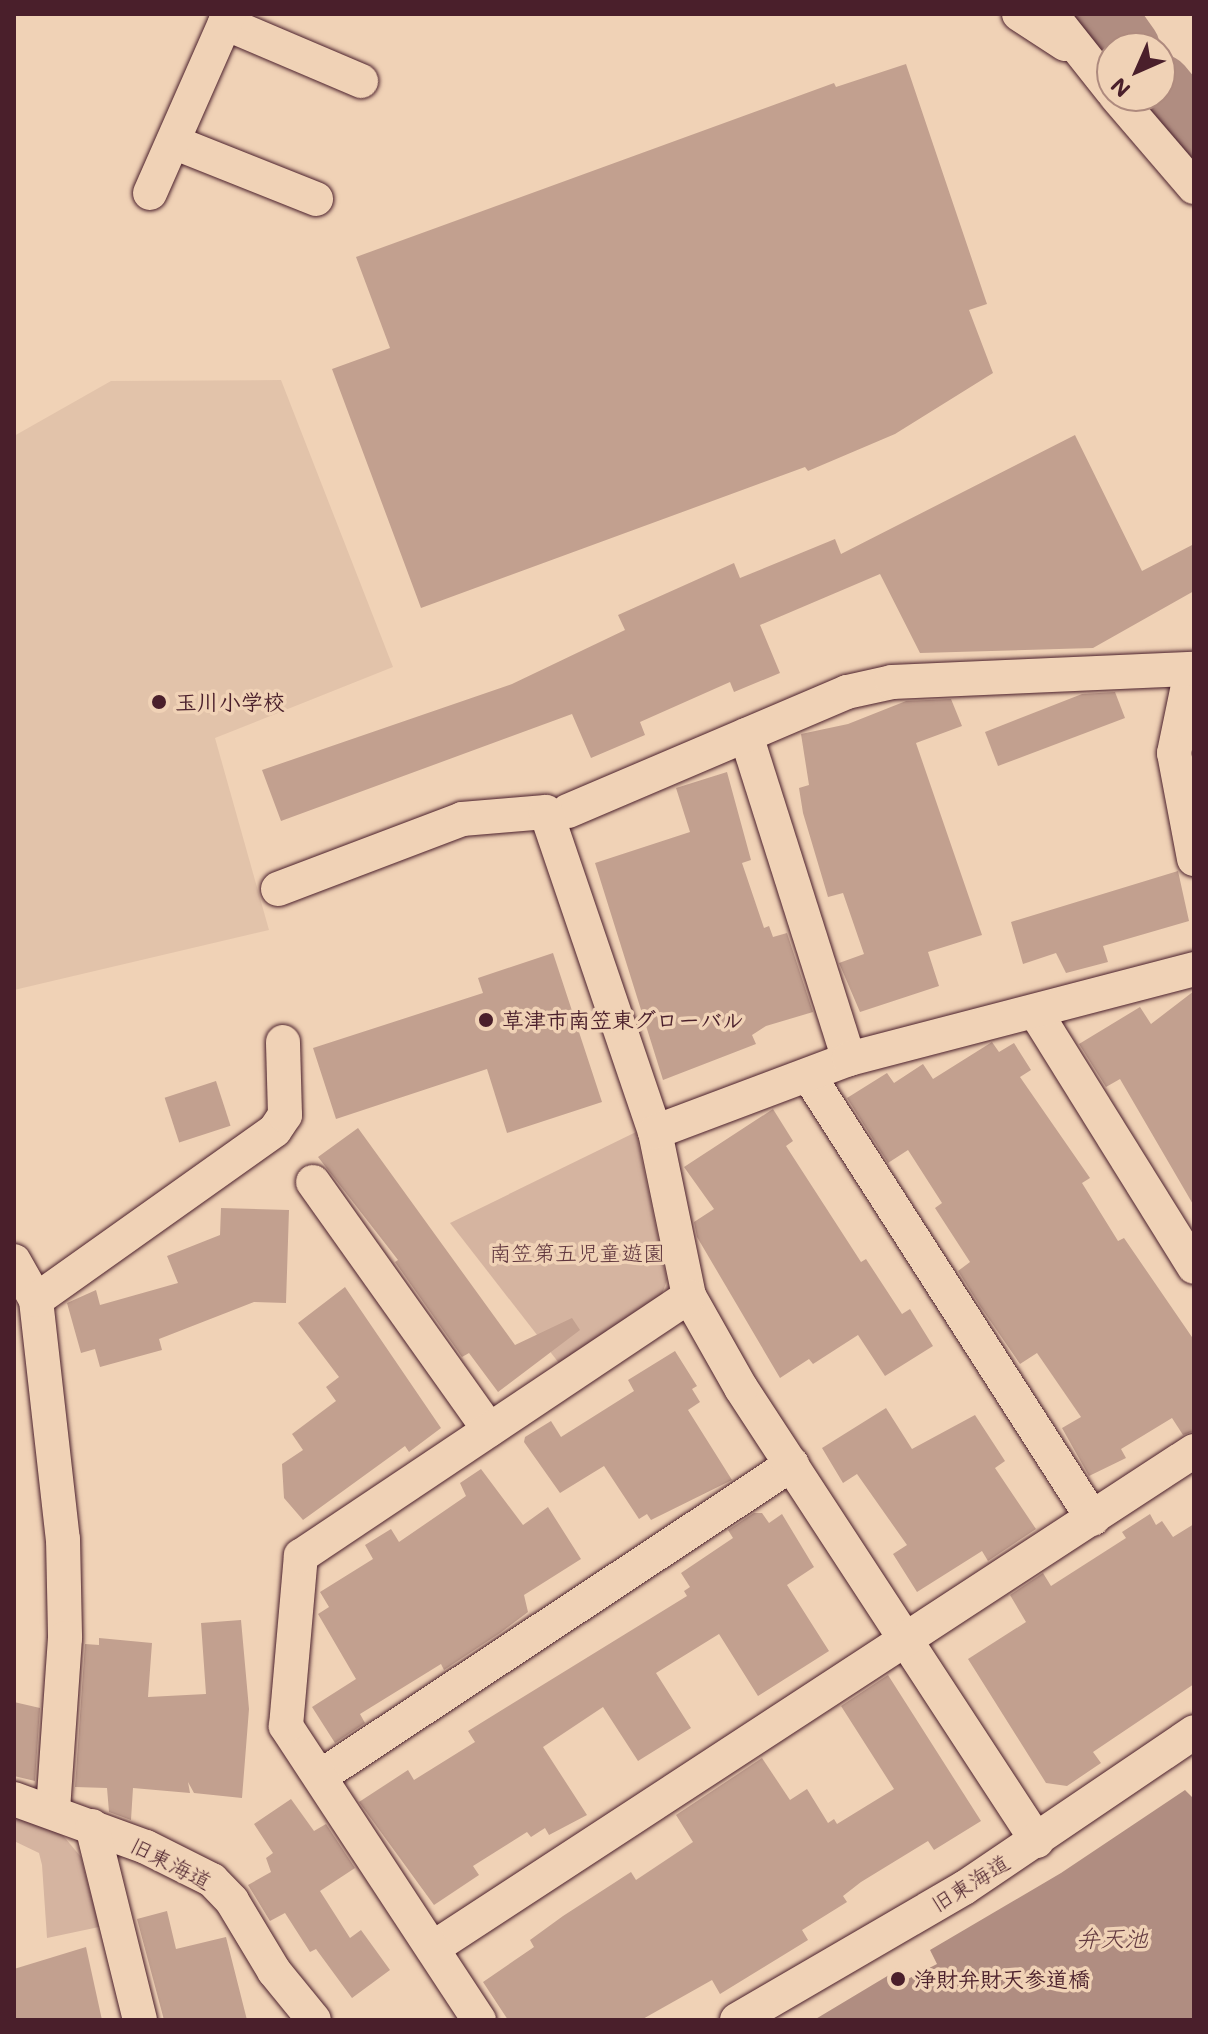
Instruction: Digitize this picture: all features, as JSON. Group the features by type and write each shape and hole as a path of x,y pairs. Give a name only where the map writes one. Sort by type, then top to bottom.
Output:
{"street":[{"path":"1019,14 1082,56"},
{"path":"1051,14 1096,72"},
{"path":"150,193 227,18 361,81"},
{"path":"1130,112 1194,187"},
{"path":"173,142 316,199"},
{"path":"568,811 847,692 892,682 1192,670 1174,753 1194,859"},
{"path":"746,735 849,1059"},
{"path":"278,889 462,819 546,812 655,1132 689,1296 903,1638 938,1684 1037,1841"},
{"path":"655,1132 849,1059 1036,1013 1088,994 1194,969"},
{"path":"1036,1013 1194,1267"},
{"path":"36,1300 275,1130 285,1115 283,1042"},
{"path":"809,1076 1093,1519"},
{"path":"313,1182 489,1430"},
{"path":"14,1261 36,1300 63,1539 65,1638 53,1811"},
{"path":"479,2020 286,1726 301,1556 689,1296"},
{"path":"433,1948 903,1638 1093,1519 1194,1451"},
{"path":"321,1776 792,1464"},
{"name":"旧東海道","path":"737,2020 1037,1841 1194,1732"},
{"name":"旧東海道","path":"14,1799 92,1826 212,1880 232,1901 274,1971 314,2020"},
{"path":"92,1826 140,2020"}],"shaded area":[{"name":"玉川小学校","path":"281,380 393,667 215,738 269,930 14,990 14,436 111,381"}],"green space":[{"name":"南笠第五児童遊園","path":"636,1132 667,1280 662,1294 562,1367 450,1223"},
{"path":"14,1813 60,1832 81,1857 99,1927 47,1938 39,1853 14,1841"}],"water":[{"name":"弁天池","path":"1185,1790 1194,1799 1194,2020 814,2020 894,1972 898,1984 937,1964 930,1950 1061,1873"}],"building":[{"path":"906,64 987,304 969,310 993,373 895,434 808,471 805,467 421,608 332,369 390,348 356,257 834,83 836,87"},
{"path":"1075,435 1142,571 1194,544 1194,591 1093,648 920,653 880,574 760,625 780,673 734,692 730,682 640,722 645,735 591,758 572,714 281,821 262,770 512,684 625,630 618,615 734,563 740,578 835,539 841,554"},
{"path":"1115,692 1125,718 998,766 985,732 1082,694"},
{"path":"951,699 962,726 916,743 982,935 928,952 939,986 860,1012 839,963 864,954 843,893 828,897 803,813 799,788 809,785 801,734 848,724 906,701"},
{"path":"727,772 751,860 742,863 764,928 769,926 773,937 787,933 813,1012 766,1026 752,1035 756,1044 663,1080 595,863 690,832 676,788"},
{"path":"1178,871 1189,921 1103,946 1108,962 1066,973 1056,953 1023,964 1011,922"},
{"name":"草津市南笠東グローバル","path":"553,953 602,1102 507,1133 487,1069 336,1119 313,1048 483,993 478,978"},
{"path":"1194,991 1194,1206 1120,1079 1106,1087 1079,1044 1140,1007 1151,1024"},
{"path":"992,1042 999,1052 1014,1043 1031,1070 1020,1077 1090,1178 1082,1183 1118,1241 1124,1238 1194,1340 1194,1431 1183,1435 1172,1418 1121,1449 1126,1458 1089,1476 1062,1428 1081,1417 1037,1353 1020,1364 980,1306 958,1271 970,1262 935,1208 942,1203 908,1150 888,1163 847,1098 887,1073 894,1083 923,1064 933,1079"},
{"path":"216,1081 231,1126 179,1142 165,1098"},
{"path":"773,1109 793,1141 786,1146 861,1262 866,1259 902,1314 910,1309 933,1346 885,1376 858,1335 813,1364 809,1359 780,1378 697,1237 694,1222 714,1209 684,1167"},
{"path":"358,1128 515,1345 572,1318 580,1330 498,1392 469,1353 462,1357 395,1262 398,1260 318,1157"},
{"path":"221,1208 289,1210 286,1303 254,1302 159,1339 162,1350 100,1367 95,1349 81,1353 67,1303 96,1290 100,1305 178,1283 167,1256 220,1235"},
{"path":"345,1287 441,1428 409,1452 405,1446 303,1520 284,1498 282,1464 303,1450 292,1434 336,1401 326,1387 339,1377 298,1323"},
{"path":"675,1351 697,1386 692,1389 700,1402 688,1410 732,1480 651,1520 647,1514 639,1519 604,1466 560,1493 524,1442 525,1437 551,1421 561,1437 634,1391 628,1380"},
{"path":"886,1408 912,1449 975,1415 1005,1461 995,1468 1036,1529 988,1561 982,1551 917,1592 893,1554 907,1545 857,1474 843,1483 822,1448"},
{"path":"481,1469 523,1525 548,1507 581,1559 524,1595 528,1612 500,1633 444,1670 441,1664 360,1714 365,1723 335,1743 312,1707 356,1679 318,1614 329,1607 320,1592 373,1559 365,1545 391,1529 399,1542 466,1496 460,1483"},
{"path":"754,1513 762,1513 769,1523 782,1514 814,1567 787,1585 829,1651 758,1696 719,1634 656,1673 691,1728 638,1761 603,1707 543,1747 587,1815 549,1835 545,1828 531,1837 527,1832 473,1866 479,1875 434,1905 359,1802 408,1770 414,1780 475,1742 468,1731 687,1596 684,1591 690,1587 681,1573 733,1538 728,1530"},
{"path":"1150,1514 1156,1525 1162,1521 1173,1537 1194,1524 1194,1684 1093,1752 1101,1763 1067,1786 1046,1783 968,1659 1026,1622 1010,1595 1043,1573 1051,1586 1126,1538 1122,1532"},
{"path":"241,1620 249,1709 242,1798 194,1793 188,1782 190,1793 133,1788 131,1820 109,1812 107,1788 75,1787 85,1644 99,1645 99,1638 152,1643 148,1697 206,1694 201,1623"},
{"path":"888,1675 981,1821 934,1850 928,1841 861,1882 843,1896 847,1902 802,1930 808,1940 720,1994 712,1980 641,2020 508,2020 483,1982 534,1947 530,1940 563,1916 631,1872 636,1880 693,1842 676,1815 762,1758 790,1800 807,1789 828,1823 834,1819 837,1824 894,1789 841,1706"},
{"path":"14,1702 40,1708 35,1781 14,1776"},
{"path":"291,1799 314,1831 326,1824 355,1868 320,1891 350,1938 361,1930 390,1970 352,1998 316,1949 310,1952 285,1913 270,1921 248,1885 271,1872 266,1858 273,1853 254,1824"},
{"path":"167,1911 176,1949 226,1937 247,2020 164,2020 137,1919"},
{"path":"86,1947 102,2020 14,2020 14,1969"}],"waterway":[{"path":"1104,14 1117,32"},
{"path":"1176,105 1194,127"}],"place":[{"name":"玉川小学校","path":"159,702"},
{"name":"草津市南笠東グローバル","path":"486,1020"},
{"name":"浄財弁財天参道橋","path":"898,1979"}]}
